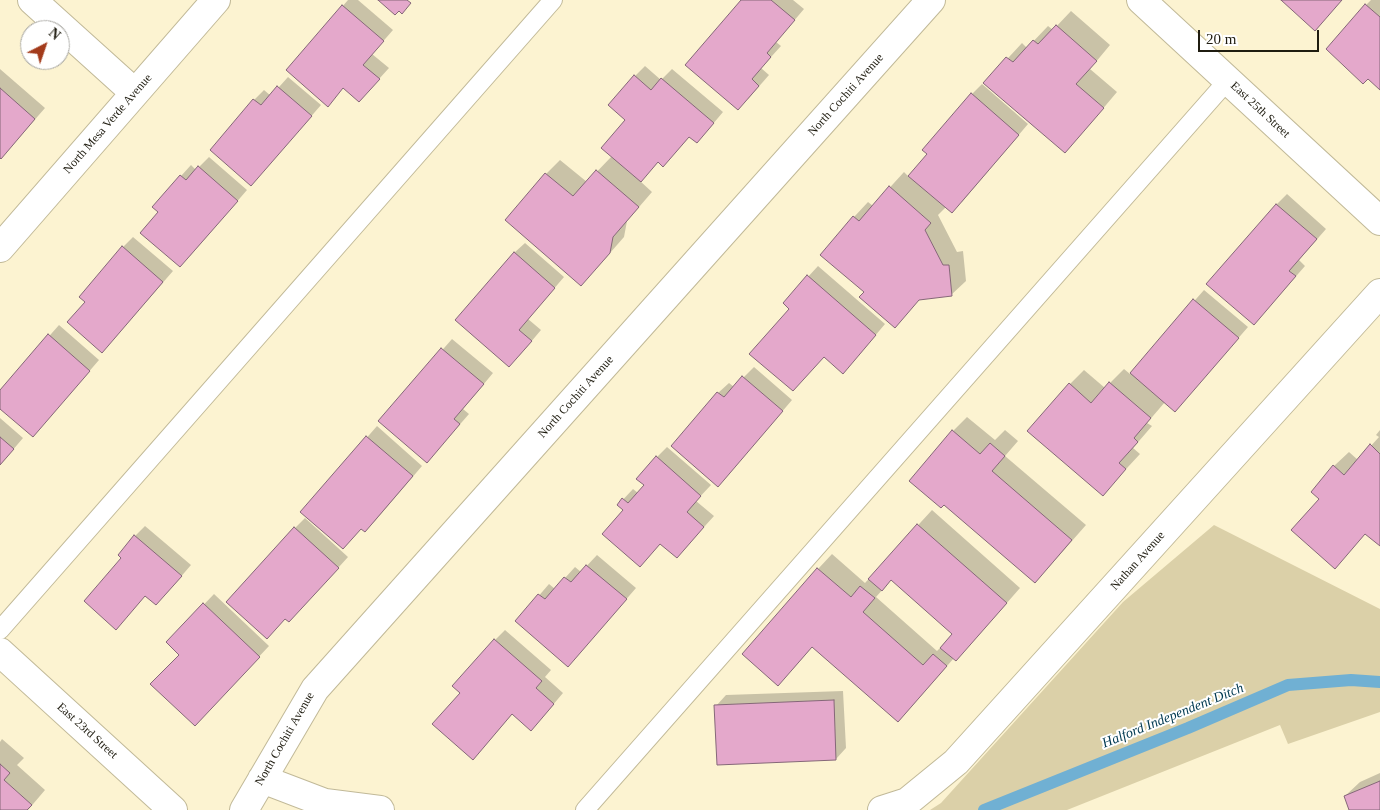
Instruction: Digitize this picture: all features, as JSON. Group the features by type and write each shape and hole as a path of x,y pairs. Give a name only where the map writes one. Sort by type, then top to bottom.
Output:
{"street":[{"path":"32,0 135,93"},
{"name":"North Mesa Verde Avenue","path":"0,248 216,0"},
{"name":"North Cochiti Avenue","path":"244,810 315,688 930,0"},
{"name":"East 25th Street","path":"1141,0 1380,220"},
{"name":"Nathan Avenue","path":"882,810 907,802 956,762 1380,293"},
{"name":"East 23rd Street","path":"0,652 173,810"},
{"path":"262,779 325,803 380,810"}],"lane":[{"path":"0,630 553,0"},
{"path":"585,810 1228,80"}],"shaded area":[{"path":"1214,525 1380,609 1380,712 1288,744 1280,725 1067,810 930,810 941,803 1123,602"}],"building":[{"path":"378,0 407,0 411,3 402,14 399,11 395,15"},
{"path":"741,0 771,0 795,20 767,53 771,57 752,79 759,86 738,110 685,65"},
{"path":"1281,0 1342,0 1315,31"},
{"path":"1365,4 1380,17 1380,90 1368,79 1363,84 1326,49"},
{"path":"342,5 384,41 363,65 380,79 359,102 343,88 328,107 286,70"},
{"path":"1056,25 1097,61 1076,84 1104,108 1065,153 983,83 1006,57 1013,62 1033,40 1038,44"},
{"path":"634,75 651,90 661,78 714,123 697,143 689,137 663,167 658,162 641,182 601,148 625,120 608,105"},
{"path":"277,86 312,116 251,186 210,150 253,99 261,105"},
{"path":"0,88 35,119 1,159 0,158"},
{"path":"971,93 1019,135 952,213 908,176 927,154 922,150"},
{"path":"198,166 238,201 180,267 140,233 158,212 152,207 180,175 186,180"},
{"path":"596,170 639,207 613,237 610,253 581,286 505,220 545,173 573,196"},
{"path":"889,186 931,223 925,230 943,265 949,265 952,296 919,300 895,328 859,297 864,292 820,255 853,216 859,221"},
{"path":"1276,204 1317,239 1289,271 1296,276 1254,325 1206,284"},
{"path":"122,246 163,282 102,353 67,322 85,302 79,297"},
{"path":"514,252 555,288 519,330 532,341 509,367 455,320"},
{"path":"807,275 876,335 843,374 824,357 793,391 749,354 789,309 783,303"},
{"path":"1193,299 1239,338 1175,412 1130,373"},
{"path":"48,334 90,371 33,437 0,409 0,390"},
{"path":"441,348 484,384 454,419 460,424 427,463 378,421"},
{"path":"742,376 783,411 718,487 671,446 717,392 724,397"},
{"path":"1109,382 1151,418 1134,438 1138,442 1119,463 1126,469 1103,496 1027,431 1069,383 1091,403"},
{"path":"952,430 980,454 990,443 1005,456 992,471 1072,540 1035,583 944,505 941,508 909,481"},
{"path":"366,436 413,476 365,532 361,529 343,549 300,512"},
{"path":"0,437 14,449 0,465"},
{"path":"1370,444 1380,454 1380,546 1365,534 1335,569 1291,530 1319,499 1311,492 1333,465 1344,475"},
{"path":"656,456 701,496 687,512 704,527 677,558 660,544 640,567 602,534 623,510 617,505 622,498 628,503 644,485 636,479"},
{"path":"917,524 1007,603 956,661 940,648 952,634 891,580 882,591 868,579"},
{"path":"294,527 339,568 289,622 285,619 267,639 226,602"},
{"path":"134,535 182,576 156,605 145,596 116,630 84,601 121,558 118,555"},
{"path":"586,565 627,599 568,667 515,621 538,594 545,599 564,577 571,582"},
{"path":"817,568 851,597 860,586 875,598 863,612 923,665 933,654 947,666 898,722 812,647 778,686 742,654"},
{"path":"203,603 260,657 195,726 150,684 179,655 166,642"},
{"path":"494,639 542,681 536,688 554,704 531,731 512,714 473,760 432,724 460,693 452,686"},
{"path":"834,700 836,760 717,765 714,705"},
{"path":"0,764 10,773 4,780 32,805 27,810 0,810"},
{"path":"1380,781 1380,810 1349,810 1344,796"}],"waterway":[{"name":"Halford Independent Ditch","path":"984,810 1188,728 1288,685 1351,680 1380,682"}]}
